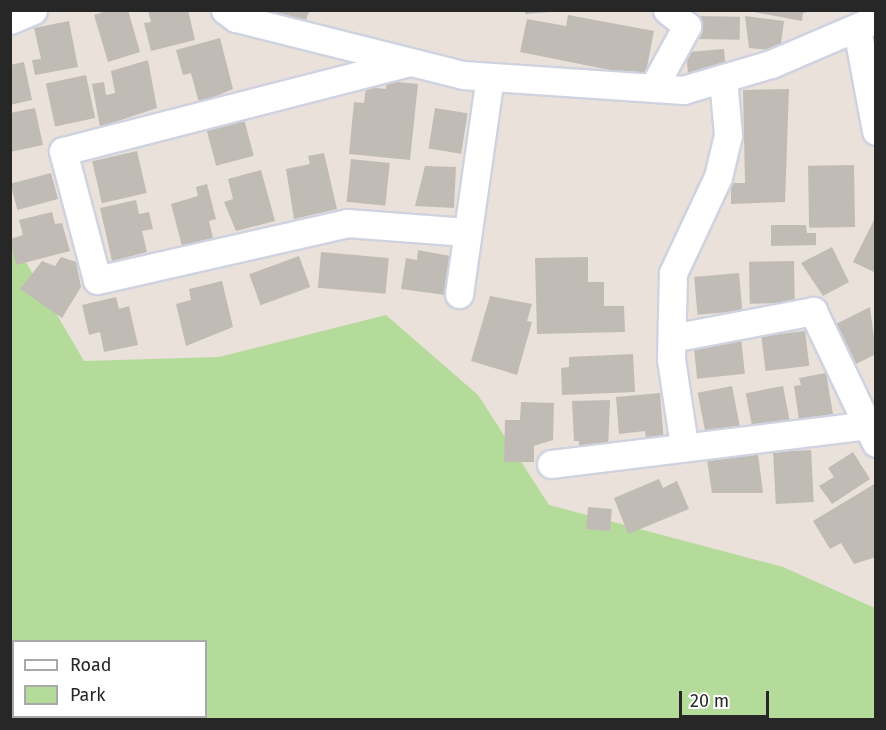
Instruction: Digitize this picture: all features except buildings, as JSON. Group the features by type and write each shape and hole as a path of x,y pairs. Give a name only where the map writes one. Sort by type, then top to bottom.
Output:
{"street":[{"path":"10,20 33,10"},
{"path":"225,10 236,18 410,62 490,78 683,90 723,78 866,24 876,131"},
{"path":"653,88 687,26 667,10"},
{"path":"410,62 63,151 97,280 347,223 467,232"},
{"path":"459,294 490,78"},
{"path":"684,445 672,338 673,273 702,220 728,135 723,78"},
{"path":"551,464 684,445 871,434 813,311 672,338"}],"green space":[{"path":"10,235 84,361 219,357 386,315 478,395 549,505 783,567 875,608 875,719 11,719"}]}
